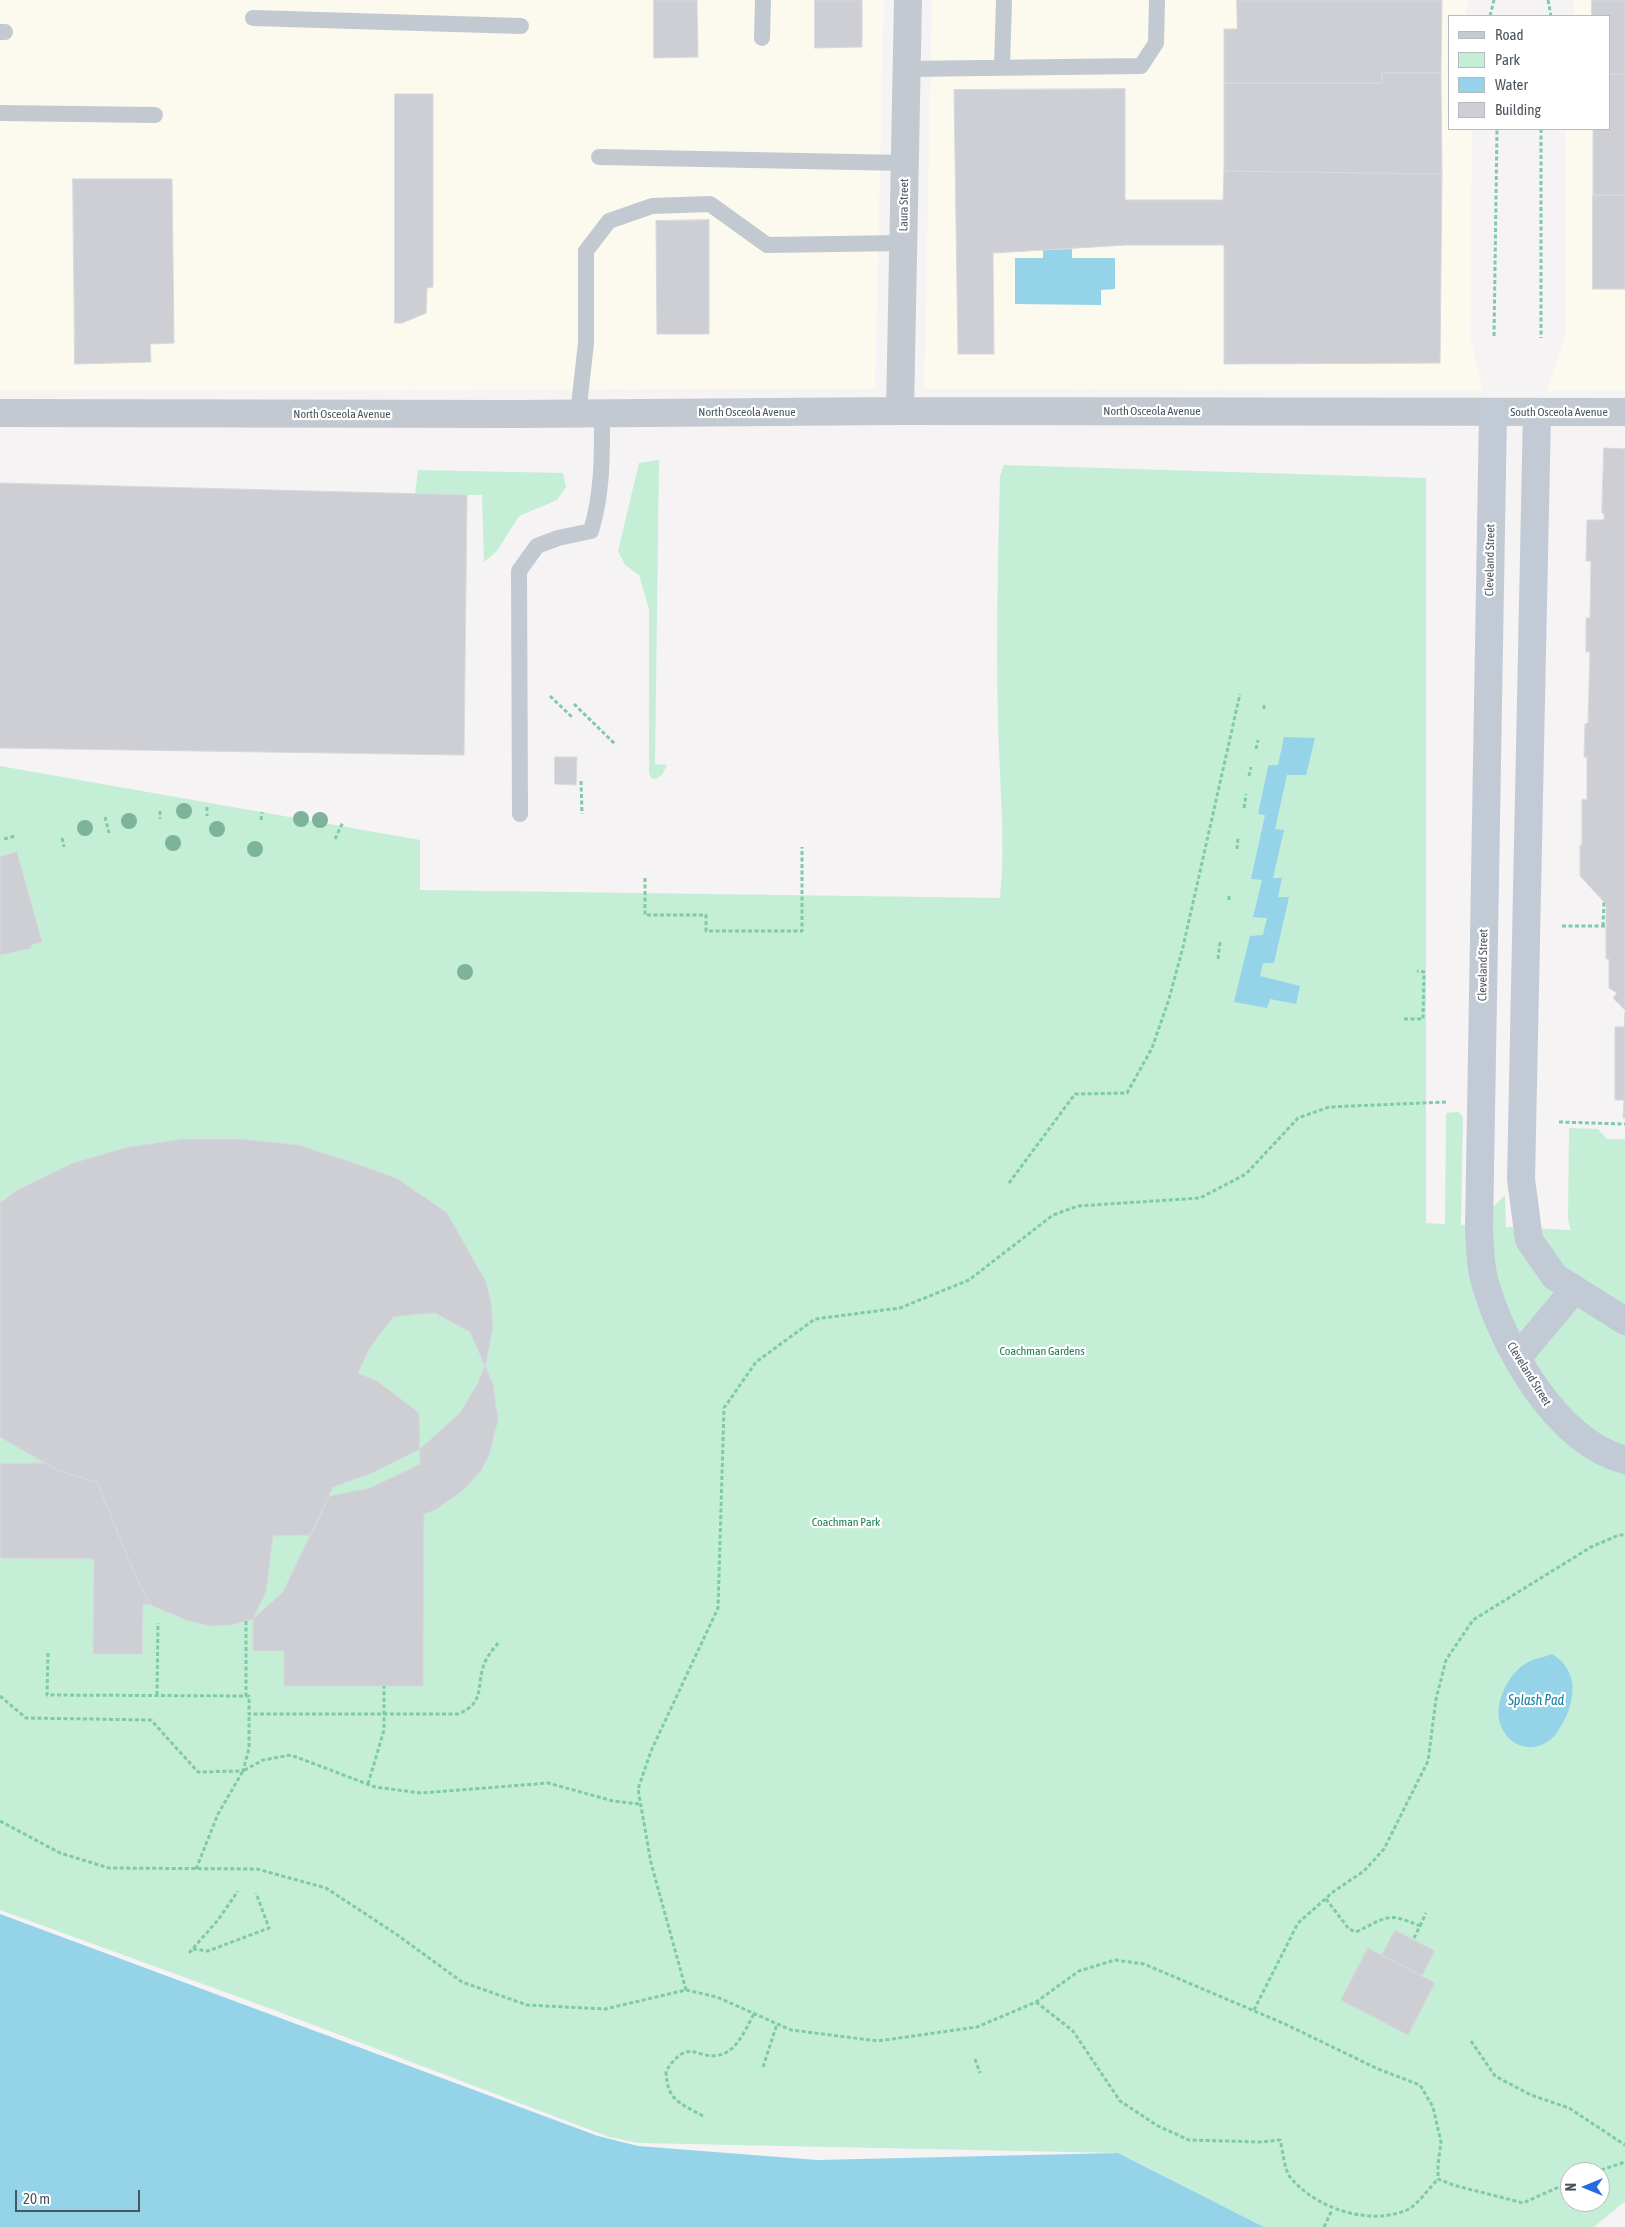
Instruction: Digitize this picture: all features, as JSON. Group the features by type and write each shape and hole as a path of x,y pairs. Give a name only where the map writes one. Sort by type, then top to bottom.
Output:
{"street":[{"name":"Laura Street","path":"900,411 908,0"},
{"name":"North Osceola Avenue","path":"0,413 1493,412"},
{"name":"South Osceola Avenue","path":"1493,412 1625,412"},
{"name":"Cleveland Street","path":"1493,412 1479,1230 1484,1277 1498,1321 1517,1358 1546,1405 1593,1448 1625,1460"},
{"path":"1538,412 1521,1179 1529,1240 1555,1277 1625,1321"},
{"path":"1517,1358 1574,1290"}],"lane":[{"path":"762,38 763,0"},
{"path":"1002,67 1004,0"},
{"path":"906,68 1141,66 1156,43 1157,0"},
{"path":"253,18 521,26"},
{"path":"0,113 156,115"},
{"path":"599,157 904,163"},
{"path":"520,814 519,571 537,546 558,538 591,531 599,504 602,477 590,414 586,344 586,251 609,221 652,206 710,204 767,246 903,243"}],"path":[{"path":"1490,15 1494,0"},
{"path":"1548,0 1551,15"},
{"path":"1494,336 1497,130"},
{"path":"1541,130 1541,338"},
{"path":"547,693 573,718"},
{"path":"1009,1183 1075,1094 1127,1093 1152,1048 1169,999 1183,947 1240,694"},
{"path":"574,704 615,744"},
{"path":"1264,705 1264,712"},
{"path":"1256,749 1258,740"},
{"path":"1249,776 1251,767"},
{"path":"581,781 582,814"},
{"path":"1244,808 1246,794"},
{"path":"207,807 207,816"},
{"path":"160,811 160,819"},
{"path":"261,820 262,812"},
{"path":"105,817 109,833"},
{"path":"336,839 343,822"},
{"path":"4,839 15,836"},
{"path":"62,838 64,847"},
{"path":"1237,849 1238,838"},
{"path":"645,878 645,915 706,915 706,931 802,931 802,847"},
{"path":"1228,900 1229,894"},
{"path":"1562,926 1605,926 1604,901"},
{"path":"1218,959 1220,942"},
{"path":"1404,1019 1423,1019 1424,972 1417,971"},
{"path":"686,1990 651,1863 638,1789 651,1750 718,1608 724,1408 756,1362 815,1319 900,1308 968,1280 1053,1215 1078,1206 1200,1198 1246,1174 1298,1118 1329,1107 1446,1102"},
{"path":"1559,1122 1625,1124"},
{"path":"1254,2010 1298,1923 1326,1899 1364,1871 1384,1848 1428,1761 1436,1699 1446,1660 1473,1620 1591,1547 1619,1535 1625,1535"},
{"path":"196,1869 218,1814 243,1771 248,1748 249,1696 246,1696 246,1621"},
{"path":"157,1696 158,1623"},
{"path":"249,1714 458,1714 466,1711 479,1696 485,1662 499,1642"},
{"path":"48,1653 47,1695 246,1696"},
{"path":"368,1784 384,1730 384,1686"},
{"path":"0,1696 26,1718 151,1720 198,1772 243,1771 263,1760 291,1755 368,1784 421,1793 548,1783 613,1801 640,1804"},
{"path":"0,1821 60,1853 109,1868 257,1869 326,1888 396,1934 462,1982 527,2005 605,2009 686,1990 717,1997 791,2030 878,2041 977,2027 1036,2002 1079,1971 1115,1960 1144,1964 1254,2010 1378,2069 1420,2086 1433,2107 1441,2142 1438,2179 1408,2210 1385,2219 1351,2219 1319,2205 1288,2176 1280,2140 1262,2142 1188,2140 1158,2126 1120,2101 1073,2031 1036,2002"},
{"path":"188,1953 238,1891"},
{"path":"193,1949 208,1951 268,1928 256,1893"},
{"path":"1326,1899 1348,1929 1356,1932 1384,1918 1397,1916 1420,1926"},
{"path":"1413,1940 1426,1913"},
{"path":"703,2116 673,2099 666,2087 666,2071 680,2054 691,2052 711,2056 724,2054 733,2046 754,2014"},
{"path":"763,2067 777,2024"},
{"path":"1471,2041 1495,2076 1531,2095 1569,2108 1625,2145"},
{"path":"975,2059 980,2073"},
{"path":"1610,2167 1625,2162"},
{"path":"1438,2179 1453,2185 1523,2203 1560,2186"},
{"path":"1324,2227 1332,2210"}],"shaded area":[{"path":"0,0 884,0 875,389 0,391"},
{"path":"932,0 1469,0 1465,15 1448,15 1448,130 1472,130 1470,336 1483,391 924,389"},
{"path":"1573,0 1625,0 1625,390 1546,391 1565,337 1565,130 1610,130 1610,15 1575,15"}],"green space":[{"path":"659,460 655,764 667,765 662,775 656,779 651,778 649,773 649,609 639,575 625,565 618,551 639,463"},
{"name":"Coachman Park","path":"1004,465 1426,478 1426,1223 1445,1224 1446,1113 1458,1112 1463,1117 1461,1225 1486,1226 1493,1207 1505,1195 1506,1227 1571,1230 1568,1220 1569,1128 1598,1129 1607,1139 1625,1139 1625,2201 1594,2227 1264,2227 1118,2153 639,2143 609,2137 274,2010 0,1910 0,766 420,840 420,890 1000,898 1002,831 997,659 1000,476"},
{"path":"418,470 563,473 566,487 557,500 519,516 497,551 484,562 482,495 415,495"}],"water":[{"path":"1072,249 1072,258 1115,258 1115,289 1101,290 1101,305 1015,304 1015,258 1043,258 1043,250"},
{"path":"1284,737 1315,738 1306,775 1287,775 1275,829 1284,830 1273,878 1282,878 1278,897 1289,897 1274,963 1263,963 1260,976 1300,986 1296,1004 1270,999 1267,1008 1234,1002 1250,936 1263,935 1267,918 1253,917 1262,880 1251,879 1265,815 1258,814 1268,767 1269,765 1278,765"},
{"name":"Splash Pad","path":"1552,1654 1566,1666 1571,1677 1573,1689 1568,1711 1556,1734 1542,1745 1526,1747 1519,1745 1512,1741 1501,1726 1499,1708 1504,1689 1515,1672 1522,1666 1530,1661"},
{"path":"0,1914 598,2136 638,2146 817,2160 1118,2153 1264,2227 0,2227"}],"building":[{"path":"654,0 697,0 698,57 654,58"},
{"path":"815,0 862,0 862,47 815,48"},
{"path":"1237,0 1442,0 1441,73 1382,73 1382,83 1224,83 1224,29 1237,29"},
{"path":"1592,0 1625,0 1625,74 1610,74 1610,15 1592,15"},
{"path":"1382,73 1441,73 1442,174 1224,171 1224,83 1382,83"},
{"path":"1610,74 1625,74 1625,195 1593,195 1593,130 1610,130"},
{"path":"1125,89 1125,200 1223,200 1224,171 1442,174 1440,363 1224,364 1224,245 1127,245 993,253 994,354 958,354 954,90"},
{"path":"395,94 433,94 433,287 427,288 426,313 402,323 395,323"},
{"path":"73,179 172,179 174,343 150,344 151,362 75,364"},
{"path":"1593,195 1625,195 1625,289 1593,289"},
{"path":"709,220 709,334 657,334 656,221"},
{"path":"1604,448 1625,449 1625,1010 1613,998 1617,993 1609,988 1609,959 1606,959 1606,904 1580,876 1582,799 1587,800 1587,757 1584,757 1585,724 1588,723 1590,651 1586,652 1586,618 1590,618 1591,561 1586,561 1587,520 1604,520 1604,514 1602,513"},
{"path":"0,483 467,495 464,755 0,748"},
{"path":"555,757 577,757 576,785 555,784"},
{"path":"17,852 42,942 31,945 32,948 0,955 0,857"},
{"path":"1625,1012 1625,1118 1623,1118 1624,1100 1615,1100 1615,1027 1624,1027"},
{"path":"183,1139 240,1139 298,1145 398,1179 447,1213 486,1282 491,1303 493,1327 486,1363 478,1383 460,1413 420,1449 372,1473 333,1487 283,1592 253,1619 231,1625 210,1626 186,1620 151,1605 135,1575 97,1482 59,1471 0,1437 0,1203 16,1191 73,1163 129,1147"},
{"path":"435,1313 470,1332 493,1384 498,1420 489,1455 481,1471 461,1492 435,1510 424,1514 423,1686 284,1686 284,1651 253,1651 253,1619 266,1592 273,1536 311,1535 329,1496 370,1488 420,1464 419,1413 377,1381 358,1373 369,1349 393,1317"},
{"path":"45,1463 59,1471 97,1482 135,1575 151,1605 143,1604 142,1654 93,1654 94,1559 0,1558 0,1464"},
{"path":"1395,1930 1435,1951 1422,1976 1382,1955"},
{"path":"1368,1948 1435,1983 1408,2035 1341,2000"}],"park label":[{"name":"Coachman Gardens","path":"1042,1351"}]}
